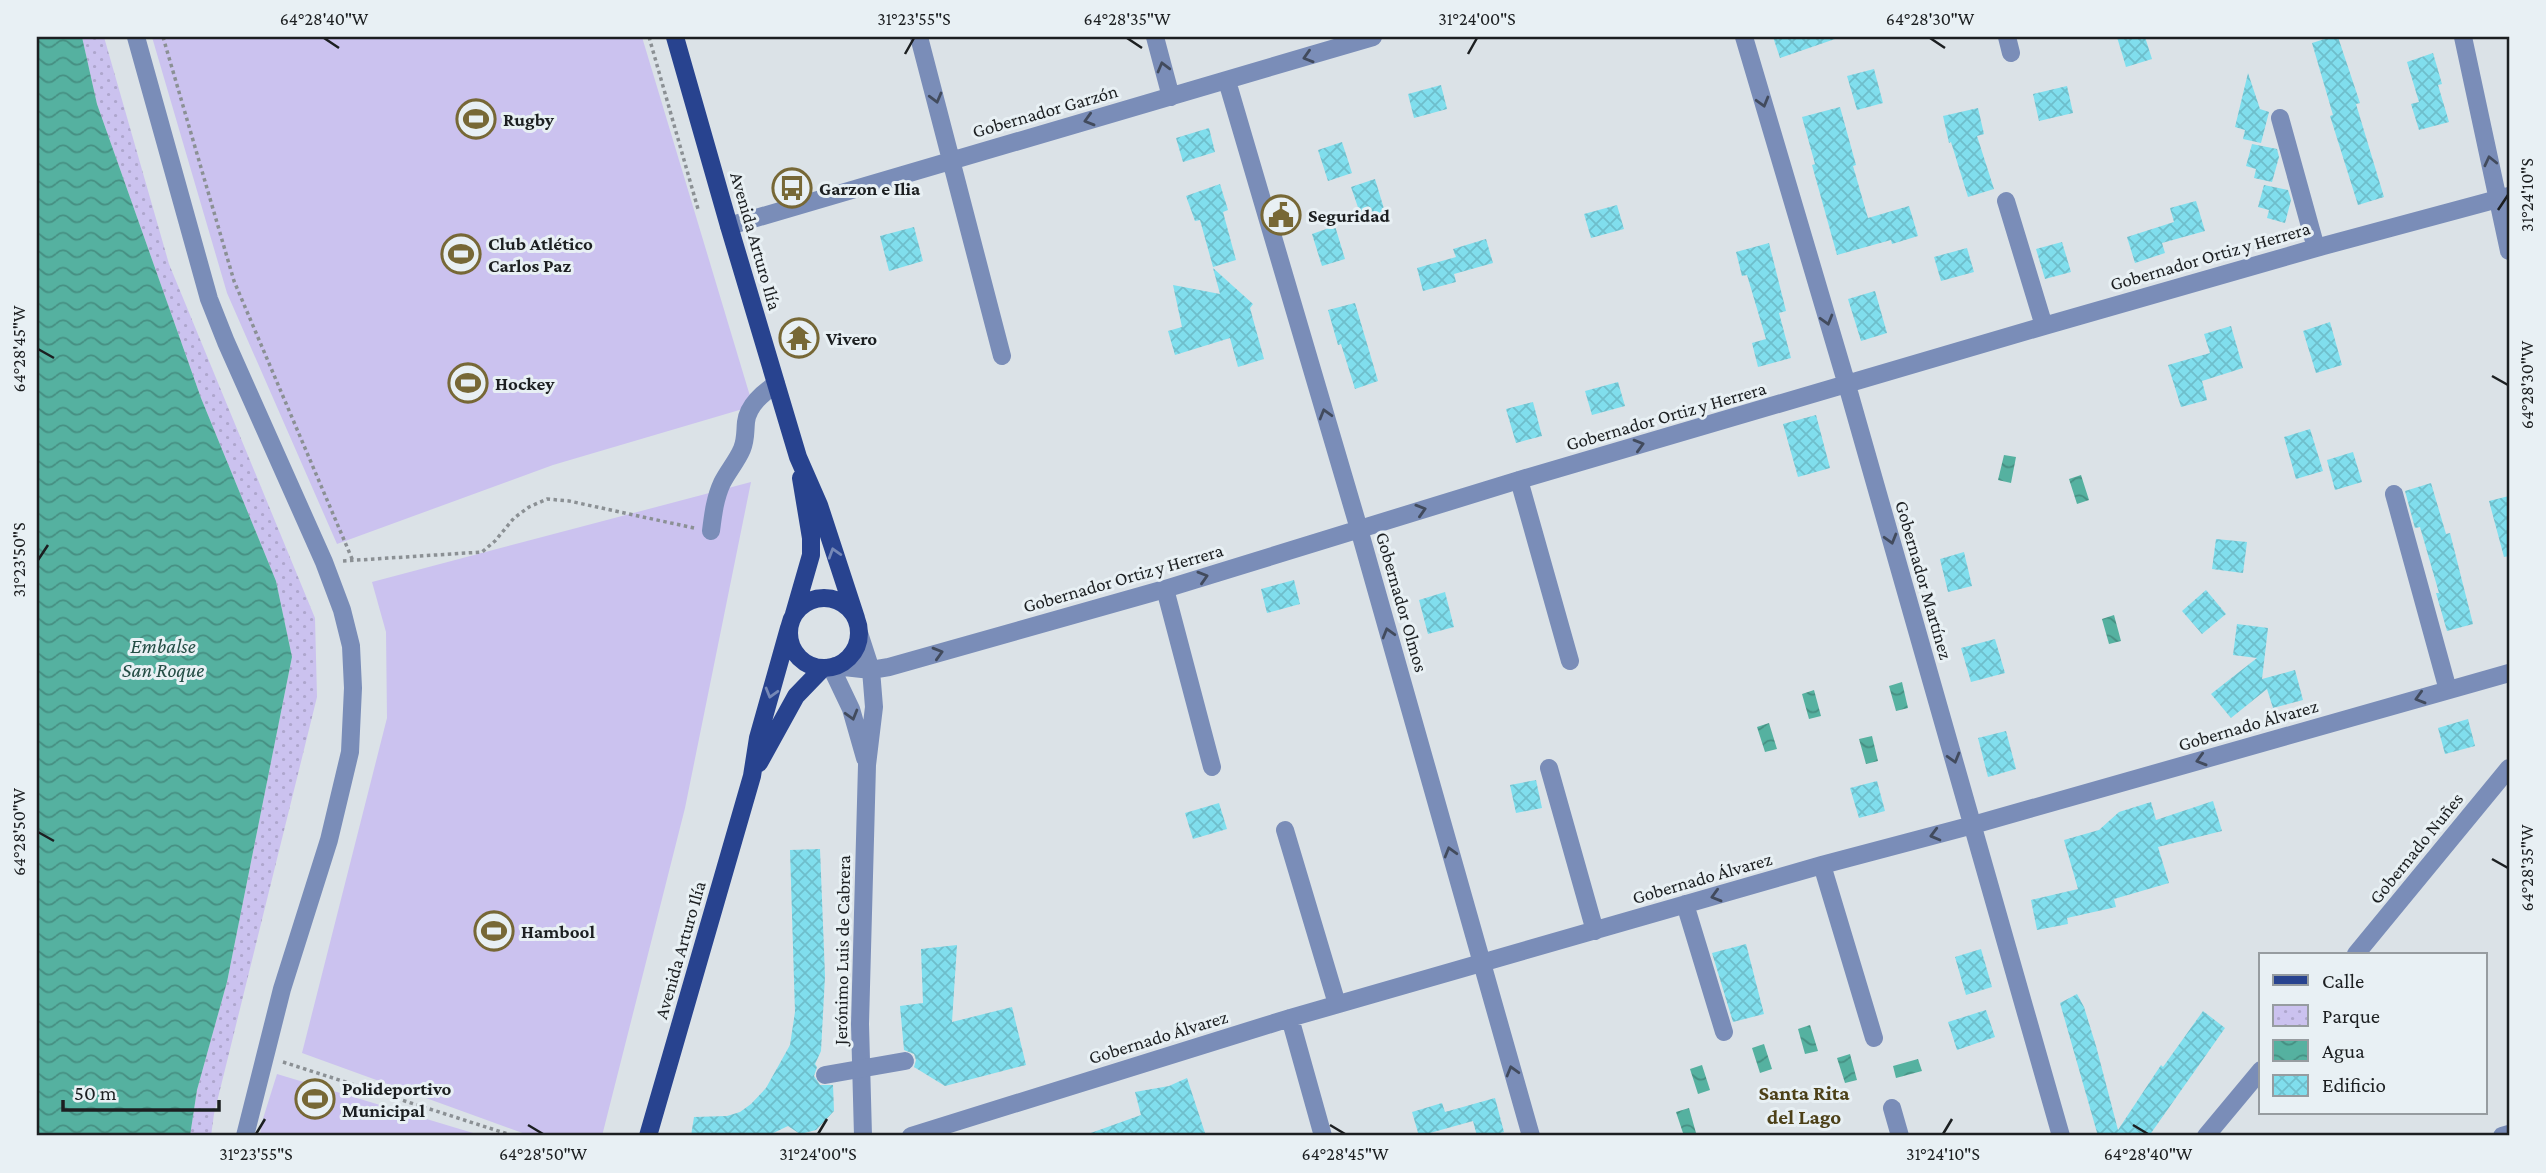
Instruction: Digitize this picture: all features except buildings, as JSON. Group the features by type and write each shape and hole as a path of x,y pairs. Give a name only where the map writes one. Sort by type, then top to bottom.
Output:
{"main road":[{"name":"Avenida Arturo Ilía","path":"675,37 798,457 819,505 858,625"},
{"name":"Avenida Arturo Ilía","path":"648,1136 752,776 758,738 811,555 811,538 798,457"},
{"path":"824,597 843,603 858,625 854,651 847,659 830,667 807,663 799,657 789,638 791,623 805,604 824,597"},
{"name":"Avenida Arturo Ilía","path":"752,776 796,696 830,667"}],"street":[{"path":"136,37 209,299 324,562 342,610 351,646 353,688 350,752 330,840 282,989 244,1136"},
{"path":"919,37 953,159 1002,356"},
{"path":"1155,37 1171,97"},
{"name":"Gobernador Garzón","path":"729,226 1373,37"},
{"name":"Gobernador Martínez","path":"1744,37 1847,385 2061,1136"},
{"path":"2463,37 2504,198 2509,251"},
{"name":"Gobernador Olmos","path":"1227,81 1359,529 1531,1136"},
{"path":"2280,118 2316,248"},
{"name":"Gobernador Ortiz y Herrera","path":"830,667 872,670 1166,589 1519,480 2044,326 2316,248 2504,198"},
{"path":"2006,201 2044,326"},
{"path":"711,531 716,500 723,481 741,451 746,436 749,411 760,396 776,384"},
{"path":"1519,480 1570,661"},
{"path":"2394,494 2448,691"},
{"path":"1166,589 1212,767"},
{"name":"Jerónimo Luis de Cabrera","path":"858,625 872,670 874,707 867,765 860,1024 863,1136"},
{"name":"Jerónimo Luis de Cabrera","path":"830,667 851,709 867,765"},
{"name":"Gobernado Álvarez","path":"911,1136 1337,1004 2509,673"},
{"path":"1549,768 1595,931"},
{"name":"Gobernado Nuñes","path":"2357,953 2509,768"},
{"path":"1285,830 1337,1004"},
{"path":"1822,865 1874,1038"},
{"path":"1685,904 1724,1032"},
{"path":"1290,1018 1323,1136"},
{"path":"825,1075 905,1061"},
{"path":"2206,1136 2259,1072"},
{"path":"1892,1108 1900,1136"},
{"path":"2502,1136 2509,1134"}],"path":[{"path":"163,37 234,281 353,561"},
{"path":"649,37 698,209"},
{"path":"324,562 482,552 514,518 547,499 569,501 711,531"},
{"path":"265,1056 514,1136"}],"green space":[{"path":"82,37 104,37 169,264 315,618 317,697 214,1114 211,1136 190,1136 197,1090 227,982 292,657 276,581 201,398 97,104"},
{"name":"Club Atlético Carlos Paz","path":"152,37 642,37 753,406 553,465 337,544 227,293"},
{"name":"Hambool","path":"751,482 685,808 602,1136 531,1136 302,1053 387,718 386,632 372,582"},
{"name":"Polideportivo Municipal","path":"277,1074 483,1136 260,1136"}],"water":[{"name":"Embalse San Roque","path":"37,37 82,37 97,104 201,398 276,581 292,657 227,982 197,1090 190,1136 37,1136"},
{"path":"2004,455 2016,457 2011,483 1998,480"},
{"path":"2081,475 2089,500 2077,504 2069,479"},
{"path":"2114,615 2121,641 2109,644 2102,619"},
{"path":"1902,682 1908,708 1896,711 1889,686"},
{"path":"1814,690 1821,716 1809,719 1802,694"},
{"path":"1769,723 1777,749 1765,752 1757,727"},
{"path":"1872,736 1878,761 1866,764 1859,739"},
{"path":"1810,1025 1818,1051 1805,1054 1798,1029"},
{"path":"1764,1044 1772,1069 1760,1073 1752,1048"},
{"path":"1850,1054 1857,1080 1845,1083 1837,1058"},
{"path":"1918,1059 1922,1071 1896,1078 1893,1066"},
{"path":"1702,1065 1710,1090 1698,1094 1690,1069"},
{"path":"1689,1108 1696,1133 1684,1136 1676,1112"}],"place":[{"name":"Rugby","path":"476,119"},
{"name":"Garzon e Ilia","path":"792,188"},
{"name":"Seguridad","path":"1281,215"},
{"name":"Club Atlético Carlos Paz","path":"461,254"},
{"name":"Vivero","path":"799,338"},
{"name":"Hockey","path":"468,383"},
{"name":"Hambool","path":"494,931"},
{"name":"Polideportivo Municipal","path":"315,1099"}],"district":[{"name":"Santa Rita del Lago","path":"1804,1105"}]}
